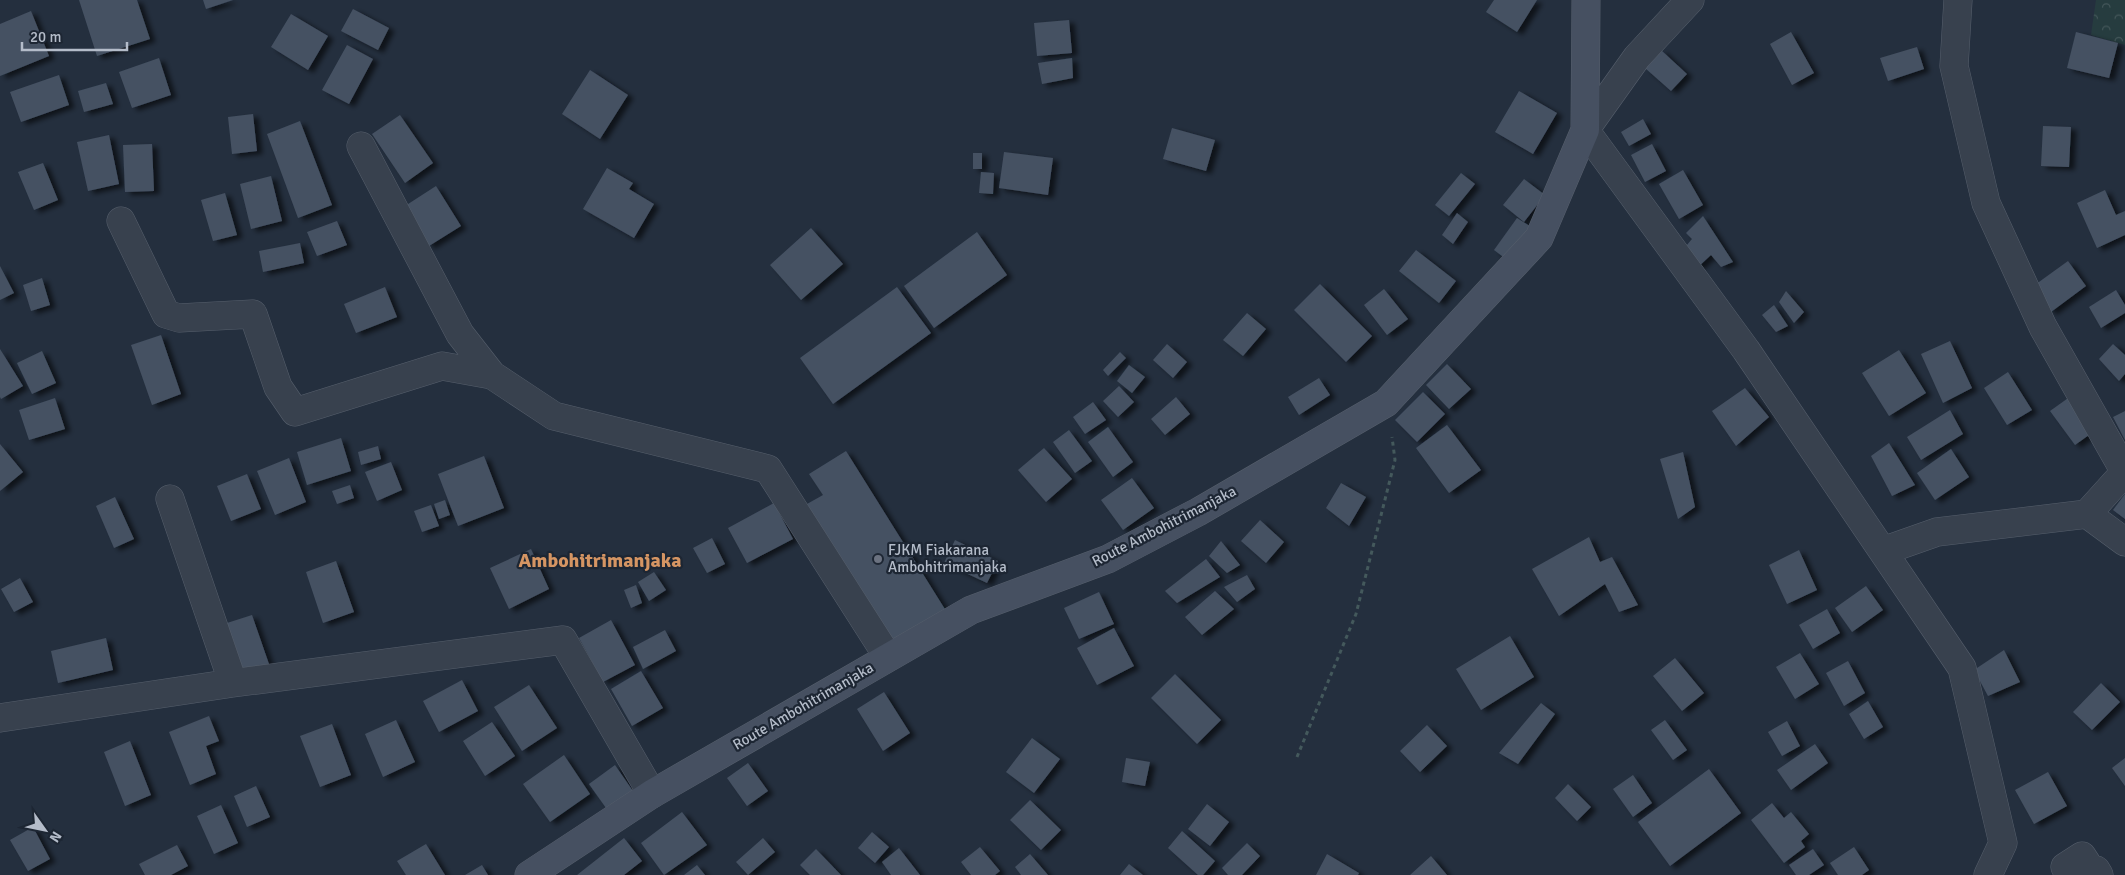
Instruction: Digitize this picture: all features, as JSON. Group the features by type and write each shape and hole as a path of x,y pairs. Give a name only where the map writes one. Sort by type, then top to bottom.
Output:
{"street":[{"name":"Route Ambohitrimanjaka","path":"529,875 652,794 971,610 1116,554 1198,512 1386,403 1538,238 1585,130 1586,0"},
{"path":"1690,0 1637,57 1585,130 1746,350 1962,668 2003,843 1988,875"},
{"path":"1883,551 1937,532 2087,514 2125,472 2042,327 1986,203 1954,66 1958,0"},
{"path":"361,146 460,334 492,375 554,416 768,468 888,657"},
{"path":"121,221 166,314 179,318 253,314 278,387 295,412 442,366 492,375"},
{"path":"170,499 233,684"},
{"path":"2087,514 2125,542"},
{"path":"0,718 233,684 563,640 652,794"},
{"path":"2070,875 2065,867 2082,856 2093,873 2096,870 2099,875"}],"path":[{"path":"1297,757 1356,614 1396,460 1386,403"}],"green space":[{"path":"2096,0 2125,0 2125,45 2091,35"}],"building":[{"path":"79,0 137,0 150,39 97,56"},
{"path":"203,0 233,0 206,9"},
{"path":"1494,0 1537,0 1517,32 1486,12"},
{"path":"353,9 389,28 378,50 341,31"},
{"path":"31,11 49,56 0,76 0,24"},
{"path":"291,14 328,36 308,70 271,47"},
{"path":"1069,20 1072,53 1037,56 1034,23"},
{"path":"1791,32 1814,73 1792,85 1770,44"},
{"path":"2076,32 2118,43 2109,78 2067,68"},
{"path":"347,45 373,59 349,104 322,90"},
{"path":"1917,47 1924,69 1888,81 1880,58"},
{"path":"1661,50 1687,74 1671,91 1645,68"},
{"path":"159,58 171,95 132,108 119,72"},
{"path":"1072,58 1073,78 1042,84 1038,63"},
{"path":"590,70 628,95 600,139 562,114"},
{"path":"59,75 69,105 21,122 10,92"},
{"path":"106,83 113,104 84,112 78,91"},
{"path":"1519,91 1557,113 1533,154 1495,132"},
{"path":"253,114 257,151 232,154 228,117"},
{"path":"400,115 433,163 405,183 372,134"},
{"path":"1643,119 1651,134 1629,146 1621,132"},
{"path":"300,121 332,205 298,218 267,134"},
{"path":"2043,126 2071,127 2069,167 2041,166"},
{"path":"1172,128 1215,140 1206,171 1163,159"},
{"path":"109,135 119,184 88,191 77,142"},
{"path":"152,144 154,191 125,192 123,145"},
{"path":"1652,144 1666,171 1645,182 1631,155"},
{"path":"1004,152 1053,158 1048,195 999,188"},
{"path":"973,153 982,153 982,169 973,169"},
{"path":"43,163 58,200 34,210 18,172"},
{"path":"607,168 633,183 629,189 654,204 634,238 583,209"},
{"path":"1683,170 1703,205 1679,219 1659,184"},
{"path":"981,172 994,173 993,194 979,193"},
{"path":"1461,173 1475,184 1449,216 1435,205"},
{"path":"271,176 282,221 251,229 240,184"},
{"path":"1524,179 1545,195 1524,222 1503,205"},
{"path":"436,186 461,226 429,246 405,206"},
{"path":"2105,190 2116,215 2125,211 2125,235 2097,248 2077,203"},
{"path":"225,193 237,235 213,241 201,200"},
{"path":"1457,213 1468,222 1453,244 1442,235"},
{"path":"1703,216 1733,262 1721,267 1711,255 1697,268 1681,252 1692,239 1686,233"},
{"path":"1517,218 1533,228 1510,262 1494,250"},
{"path":"337,221 347,245 317,256 307,232"},
{"path":"811,228 843,264 801,300 770,265"},
{"path":"977,232 1007,275 934,328 904,286"},
{"path":"300,243 304,263 263,272 259,251"},
{"path":"1416,250 1456,281 1439,303 1399,271"},
{"path":"2068,261 2086,286 2051,312 2032,287"},
{"path":"0,266 14,293 0,300"},
{"path":"42,278 50,305 31,311 23,285"},
{"path":"1320,284 1372,336 1346,362 1294,310"},
{"path":"385,287 397,317 356,333 344,304"},
{"path":"897,287 931,333 833,404 800,358"},
{"path":"1384,289 1408,319 1387,335 1364,305"},
{"path":"2116,290 2125,305 2125,313 2101,328 2089,307"},
{"path":"1786,291 1804,312 1794,323 1779,302"},
{"path":"1774,305 1788,326 1776,332 1762,315"},
{"path":"1247,313 1266,329 1243,356 1223,340"},
{"path":"161,335 181,394 152,405 131,345"},
{"path":"1950,341 1972,388 1943,403 1921,354"},
{"path":"1167,344 1187,362 1173,378 1153,360"},
{"path":"2113,344 2125,355 2125,374 2119,381 2099,359"},
{"path":"0,349 23,386 1,399 0,397"},
{"path":"1899,350 1926,393 1889,416 1862,373"},
{"path":"42,351 56,383 32,394 17,363"},
{"path":"1120,352 1126,358 1108,376 1103,370"},
{"path":"1447,364 1471,389 1449,409 1426,385"},
{"path":"1129,365 1145,377 1132,393 1117,381"},
{"path":"2008,372 2032,410 2007,425 1984,388"},
{"path":"1319,378 1330,395 1299,415 1288,397"},
{"path":"1119,386 1134,402 1118,417 1103,401"},
{"path":"1745,388 1769,417 1736,446 1712,411"},
{"path":"1423,392 1445,414 1417,442 1395,420"},
{"path":"2071,396 2096,430 2075,445 2050,411"},
{"path":"1176,397 1190,414 1165,435 1151,419"},
{"path":"55,398 65,429 29,440 19,410"},
{"path":"1093,402 1106,420 1085,434 1073,417"},
{"path":"1950,410 1963,434 1921,460 1907,437"},
{"path":"2125,411 2125,440 2113,417"},
{"path":"1447,425 1481,470 1449,493 1416,448"},
{"path":"1108,427 1133,462 1113,477 1088,442"},
{"path":"1069,430 1092,461 1075,473 1053,442"},
{"path":"341,438 351,471 307,485 297,452"},
{"path":"1889,443 1915,485 1892,496 1871,456"},
{"path":"0,444 23,472 0,491"},
{"path":"378,446 381,459 361,465 358,452"},
{"path":"1044,448 1072,479 1046,502 1018,470"},
{"path":"1951,449 1969,477 1935,500 1917,473"},
{"name":"FJKM Fiakarana Ambohitrimanjaka","path":"846,451 948,614 897,647 807,504 823,495 809,474"},
{"path":"1683,452 1695,507 1678,519 1660,459"},
{"path":"484,456 504,508 458,526 438,474"},
{"path":"289,458 306,502 275,515 257,471"},
{"path":"391,462 402,490 377,501 365,472"},
{"path":"247,474 261,509 231,521 217,486"},
{"path":"1132,478 1154,508 1123,530 1101,500"},
{"path":"1341,483 1366,497 1349,526 1326,508"},
{"path":"350,485 354,498 337,504 332,491"},
{"path":"2125,494 2125,519 2113,510"},
{"path":"115,497 134,539 114,548 96,506"},
{"path":"445,500 450,515 439,519 434,504"},
{"path":"774,503 793,539 747,563 728,528"},
{"path":"431,505 439,526 422,532 414,511"},
{"path":"1260,520 1284,542 1266,563 1241,541"},
{"path":"1589,537 1600,562 1612,557 1638,605 1619,612 1605,584 1559,616 1532,569"},
{"path":"712,538 725,564 707,573 693,548"},
{"path":"955,540 998,561 987,583 944,563"},
{"path":"1221,541 1240,565 1227,573 1209,556"},
{"path":"531,549 549,589 509,609 490,568"},
{"path":"1799,550 1817,590 1787,604 1769,565"},
{"path":"1206,559 1220,577 1177,603 1165,591"},
{"path":"336,561 354,612 323,623 306,572"},
{"path":"654,572 666,590 649,601 638,582"},
{"path":"1247,575 1255,589 1237,602 1224,587"},
{"path":"20,578 33,602 14,612 1,589"},
{"path":"636,585 642,603 631,608 624,590"},
{"path":"1866,586 1883,610 1852,632 1835,608"},
{"path":"1215,591 1234,609 1202,635 1185,617"},
{"path":"1099,592 1114,624 1079,639 1064,608"},
{"path":"1827,609 1840,633 1813,649 1799,625"},
{"path":"252,615 269,664 244,672 227,623"},
{"path":"611,620 635,665 603,682 579,638"},
{"path":"1114,628 1134,666 1097,685 1077,648"},
{"path":"665,630 676,651 643,669 633,647"},
{"path":"1510,636 1534,677 1481,710 1456,669"},
{"path":"106,638 113,670 58,683 51,651"},
{"path":"2004,650 2020,682 1988,696 1974,670"},
{"path":"1800,653 1819,684 1795,699 1776,667"},
{"path":"1675,658 1704,693 1682,711 1653,676"},
{"path":"1848,661 1865,693 1844,706 1826,673"},
{"path":"641,671 663,708 632,726 611,689"},
{"path":"1175,674 1221,720 1197,744 1151,698"},
{"path":"462,680 478,711 439,732 423,701"},
{"path":"2101,683 2120,702 2092,730 2073,712"},
{"path":"529,685 557,728 522,751 494,707"},
{"path":"884,692 910,733 883,751 857,709"},
{"path":"1868,701 1883,727 1864,739 1849,714"},
{"path":"1541,703 1555,714 1518,764 1499,753"},
{"path":"209,716 219,741 206,746 216,774 190,785 169,732"},
{"path":"396,720 415,762 383,777 365,734"},
{"path":"1665,720 1687,750 1673,760 1651,730"},
{"path":"1787,721 1800,746 1782,756 1768,732"},
{"path":"492,722 515,756 485,776 463,741"},
{"path":"332,724 351,775 320,787 300,736"},
{"path":"1427,725 1447,746 1420,772 1400,751"},
{"path":"1032,738 1060,759 1034,793 1006,772"},
{"path":"130,741 151,795 125,806 104,752"},
{"path":"1815,744 1828,763 1791,790 1777,770"},
{"path":"564,755 590,794 550,822 523,784"},
{"path":"1126,758 1150,762 1145,786 1122,782"},
{"path":"2125,758 2125,786 2112,768"},
{"path":"748,763 768,791 747,806 727,778"},
{"path":"615,765 633,791 606,808 589,784"},
{"path":"1709,769 1741,813 1670,866 1638,822"},
{"path":"2048,772 2067,806 2034,824 2015,790"},
{"path":"1633,775 1652,803 1633,817 1613,789"},
{"path":"1568,784 1591,807 1577,821 1555,798"},
{"path":"256,786 270,817 247,827 234,796"},
{"path":"1030,800 1061,830 1041,850 1010,820"},
{"path":"1772,803 1784,818 1791,812 1809,834 1801,841 1805,847 1784,863 1751,820"},
{"path":"1207,804 1229,822 1210,846 1188,829"},
{"path":"221,805 238,843 214,854 197,816"},
{"path":"682,812 707,845 664,875 641,843"},
{"path":"33,827 50,859 28,871 10,840"},
{"path":"1182,831 1215,861 1203,875 1198,875 1168,848"},
{"path":"872,832 889,847 875,863 858,848"},
{"path":"624,838 642,861 624,875 577,875"},
{"path":"763,838 775,852 748,875 736,862"},
{"path":"1247,843 1260,856 1242,875 1228,875 1222,868"},
{"path":"426,844 445,875 406,875 397,861"},
{"path":"177,845 188,866 171,875 145,875 139,864"},
{"path":"980,847 1000,871 995,875 971,875 961,862"},
{"path":"1854,847 1869,870 1862,875 1838,875 1830,863"},
{"path":"899,848 920,875 891,875 882,862"},
{"path":"816,849 841,875 810,875 800,865"},
{"path":"1813,849 1824,865 1809,875 1796,875 1789,865"},
{"path":"1030,854 1048,875 1021,875 1015,867"},
{"path":"1327,854 1359,873 1358,875 1316,875"},
{"path":"1431,856 1447,875 1410,875"},
{"path":"1129,864 1143,875 1120,875"},
{"path":"482,865 488,875 465,875"},
{"path":"697,865 705,875 684,875"}],"place":[{"name":"FJKM Fiakarana Ambohitrimanjaka","path":"878,559"}],"district":[{"name":"Ambohitrimanjaka","path":"600,560"}]}
